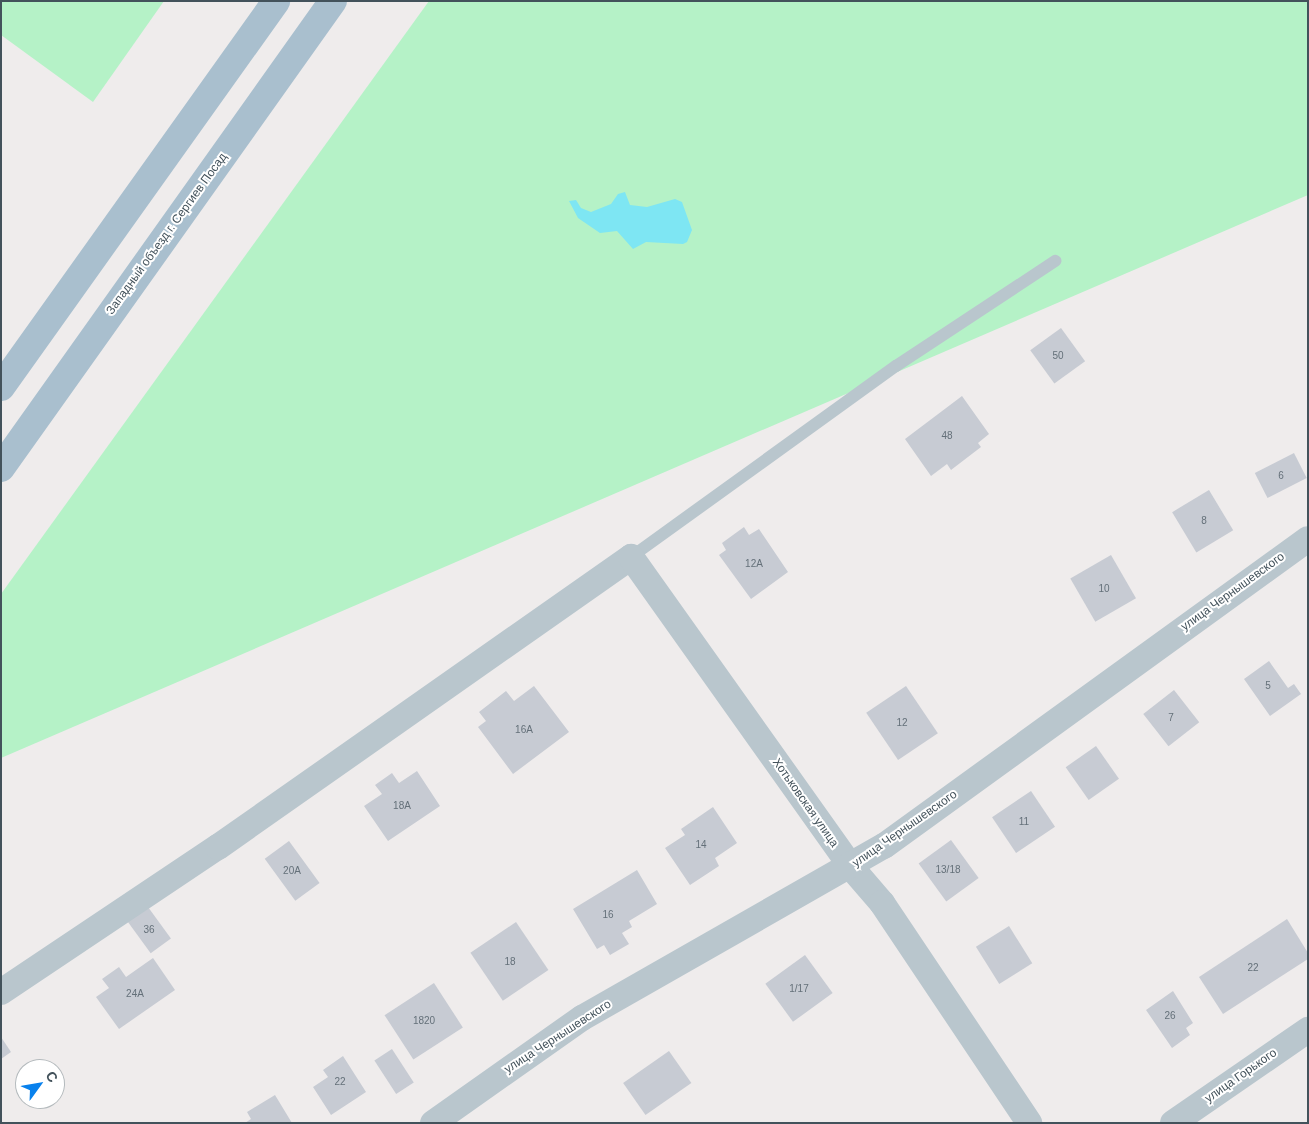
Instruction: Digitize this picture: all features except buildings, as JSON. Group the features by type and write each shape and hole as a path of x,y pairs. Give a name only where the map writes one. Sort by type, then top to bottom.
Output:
{"main road":[{"path":"1,387 276,1"},
{"name":"Западный объезд г. Сергиев Посад","path":"1,468 333,1"}],"street":[{"name":"улица Чернышевского","path":"433,1123 582,1018 851,867 884,846 1308,539"},
{"name":"Хотьковская улица","path":"631,557 851,867 882,903 1029,1123"},
{"path":"1,992 218,847 631,557"},
{"name":"улица Горького","path":"1173,1123 1308,1030"}],"lane":[{"path":"631,557 896,366 1055,261"}],"green space":[{"path":"1,1 164,1 93,102 1,35"},
{"path":"429,1 1308,1 1308,195 1,758 1,594"}],"water":[{"path":"625,192 630,205 647,207 675,199 682,202 692,230 687,242 683,244 646,242 633,249 617,231 600,233 578,218 569,201 576,200 581,208 591,212 611,204 618,194"}]}
